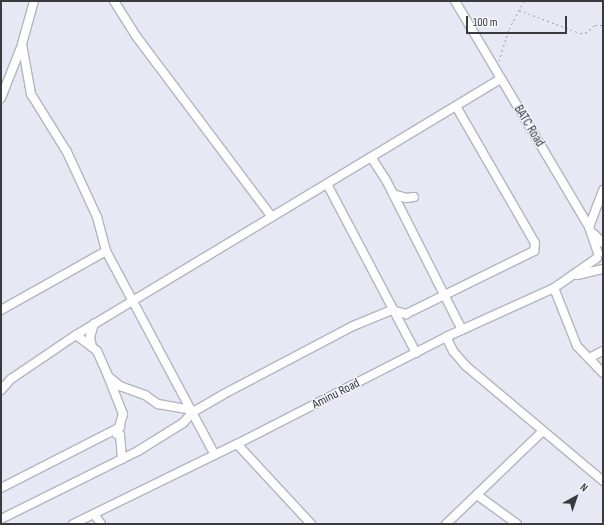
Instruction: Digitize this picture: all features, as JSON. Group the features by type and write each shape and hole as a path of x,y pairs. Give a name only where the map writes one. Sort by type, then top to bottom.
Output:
{"street":[{"path":"1,98 22,44 34,1"},
{"path":"114,1 136,36 271,216"},
{"name":"BATC Road","path":"455,1 590,229 603,269"},
{"path":"22,44 32,94 67,152 97,217 106,251 192,411 214,456"},
{"path":"1,389 11,379 76,335 271,216 456,106 500,77"},
{"path":"1,519 122,459 183,424 192,411 319,344 392,310 406,314 534,251 535,243 456,106"},
{"path":"371,157 393,194 462,330"},
{"path":"327,184 416,353"},
{"path":"603,190 590,229 603,243"},
{"path":"393,194 406,198 414,197"},
{"path":"1,310 106,251"},
{"name":"Aminu Road","path":"73,524 214,456 446,337 554,288 574,276 599,253"},
{"path":"574,276 603,269"},
{"path":"554,288 577,346 603,373"},
{"path":"92,347 90,337 94,324"},
{"path":"76,335 98,351 123,410 118,430 122,459"},
{"path":"446,337 453,351 466,366 542,432 603,481"},
{"path":"588,358 603,351"},
{"path":"108,376 120,386 158,404 192,411"},
{"path":"1,488 118,430"},
{"path":"446,524 542,432"},
{"path":"237,444 310,524"},
{"path":"477,495 517,524"},
{"path":"94,514 101,524"}],"path":[{"path":"500,77 500,58 509,29 524,1"},
{"path":"519,10 580,33 585,33 595,25 603,25"}]}
